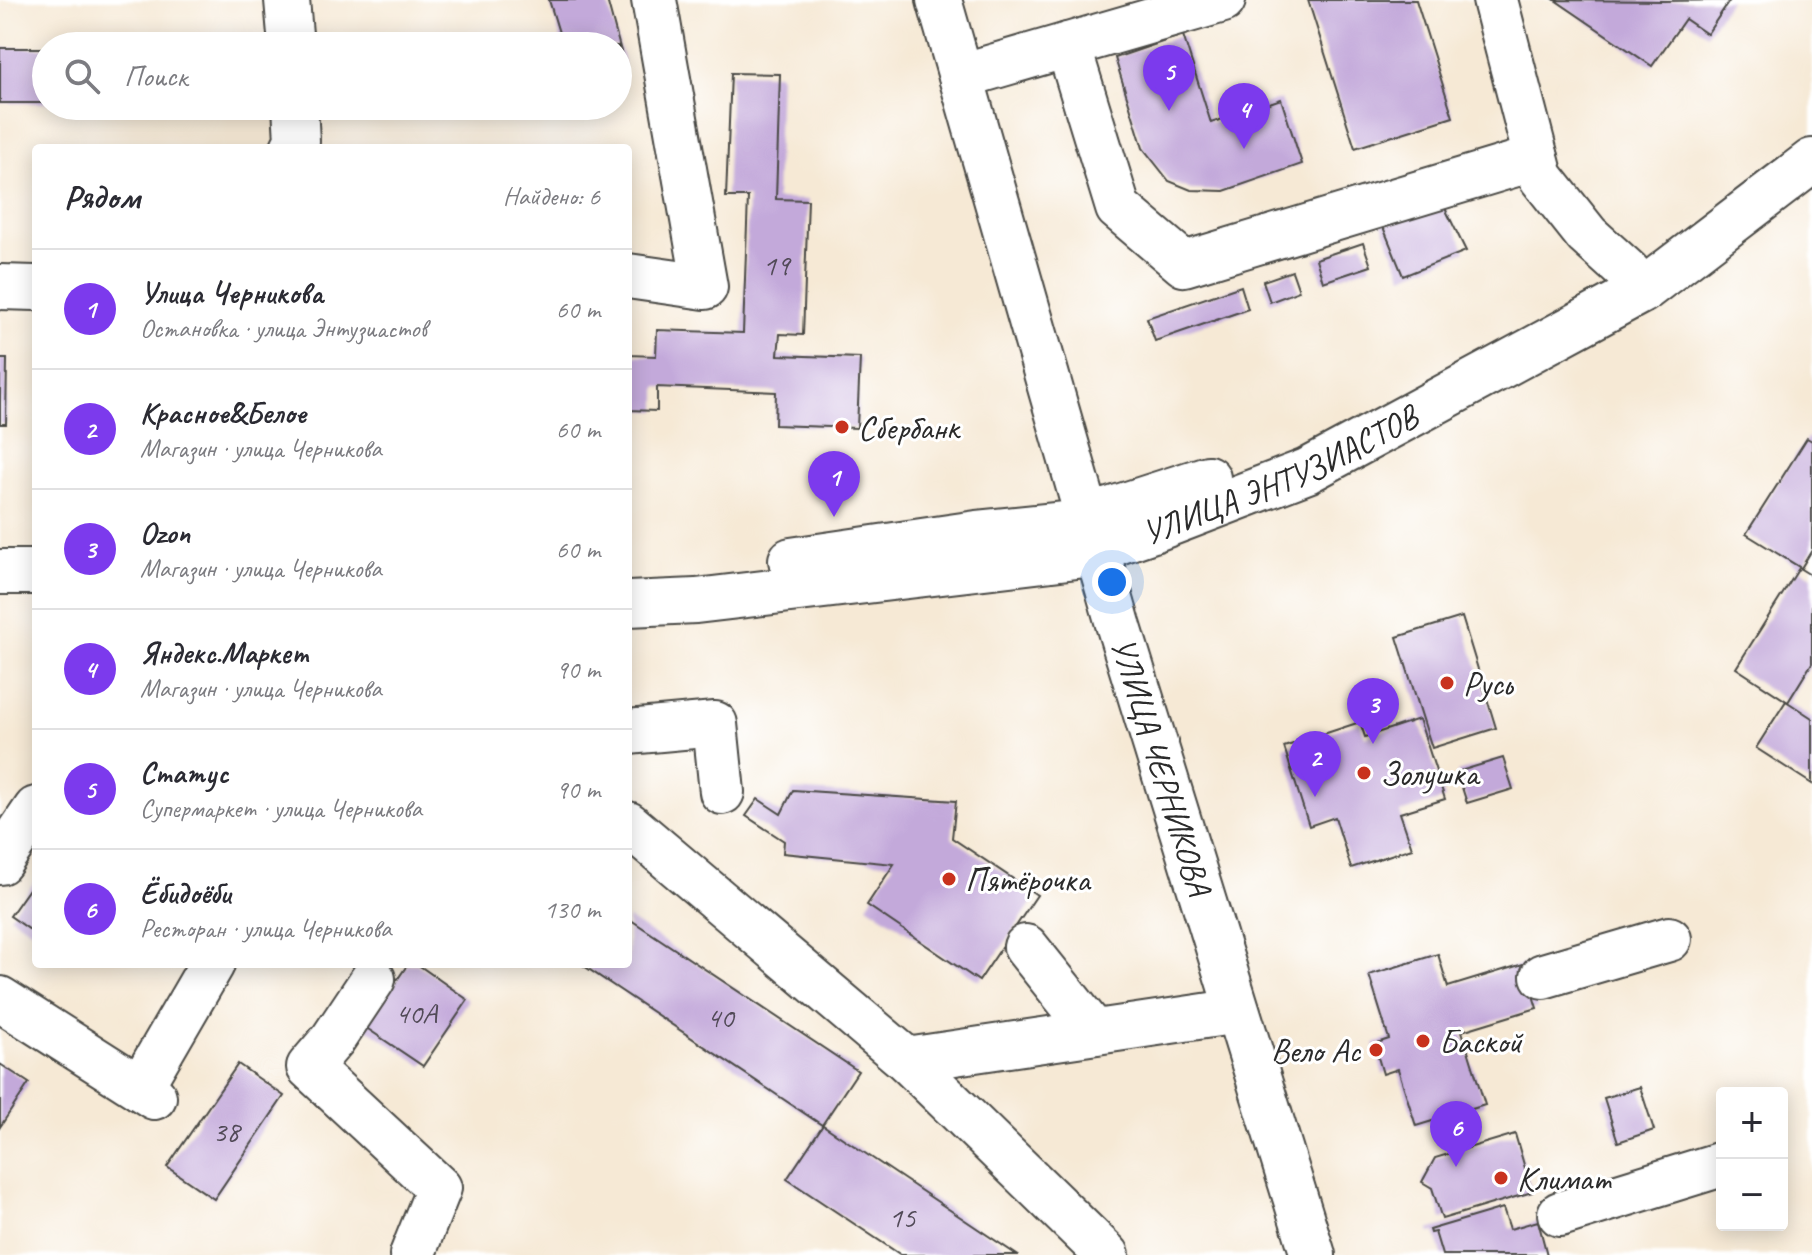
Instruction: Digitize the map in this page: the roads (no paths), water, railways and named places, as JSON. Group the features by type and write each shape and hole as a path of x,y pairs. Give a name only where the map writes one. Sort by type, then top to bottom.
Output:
{"street":[{"path":"287,0 290,32"},
{"path":"632,277 705,287 654,0"},
{"name":"УЛИЦА ЧЕРНИКОВА","path":"920,0 1082,537 1218,1014 1293,1255"},
{"name":"УЛИЦА ЧЕРНИКОВА","path":"939,0 1082,537 1313,1255"},
{"path":"961,76 1223,0"},
{"path":"1495,0 1541,177 1587,235 1628,272"},
{"path":"1068,45 1118,208 1184,264 1536,158"},
{"path":"632,578 697,574 977,533 1082,537 1297,446 1628,272 1812,134"},
{"name":"УЛИЦА ЭНТУЗИАСТОВ","path":"632,604 696,601 1082,537 1307,471 1643,290 1812,161"},
{"path":"0,287 32,288"},
{"path":"0,572 32,572"},
{"path":"0,601 32,602"},
{"path":"632,732 715,724 722,792"},
{"path":"0,862 32,815"},
{"path":"632,827 907,1060 1107,1255"},
{"path":"1543,976 1669,939"},
{"path":"1026,947 1094,1032"},
{"path":"0,999 147,1092 210,968"},
{"path":"368,969 333,1039 309,1067 439,1188 412,1255"},
{"path":"907,1060 1218,1014"},
{"path":"1560,1214 1716,1166"}],"place":[{"name":"Статус","path":"1169,111"},
{"name":"Яндекс.Маркет","path":"1244,149"},
{"name":"Сбербанк","path":"842,427"},
{"name":"Улица Черникова","path":"834,517"},
{"name":"Русь","path":"1447,683"},
{"name":"Ozon","path":"1373,744"},
{"name":"Золушка","path":"1364,773"},
{"name":"Красное&Белое","path":"1315,797"},
{"name":"Пятёрочка","path":"949,879"},
{"name":"Баской","path":"1423,1041"},
{"name":"Вело Ас","path":"1376,1050"},
{"name":"Ёбидоёби","path":"1456,1167"},
{"name":"Климат","path":"1501,1178"}]}
